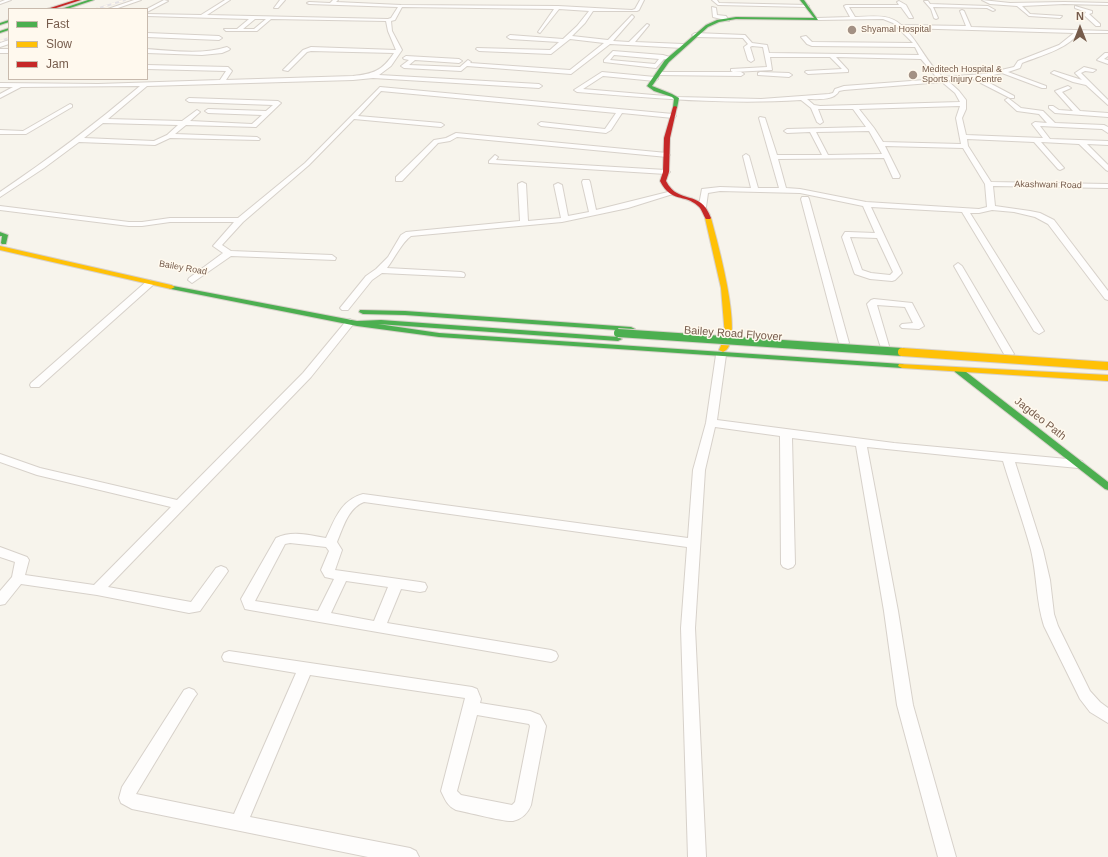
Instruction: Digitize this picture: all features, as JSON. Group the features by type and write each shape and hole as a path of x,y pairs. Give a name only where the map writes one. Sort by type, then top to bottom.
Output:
{"main road":[{"path":"52,8 79,0"},
{"path":"66,8 92,0"},
{"path":"77,8 102,0"},
{"path":"805,3 817,19"},
{"path":"721,355 729,336 725,288 706,209 696,200 672,193 667,189 663,181 666,172 667,138 677,99 669,92 649,87 666,58 707,26 727,20 753,17 817,19"},
{"path":"0,234 5,235 1,244"},
{"path":"1,244 138,270"},
{"path":"1,244 150,283 354,323 439,335 721,355 1108,378"},
{"name":"Bailey Road","path":"189,279 208,283"},
{"path":"341,308 363,312 405,313 729,336 1108,360"},
{"name":"Bailey Road Flyover","path":"363,312 385,317 618,336 1108,371"},
{"name":"Bailey Road Flyover","path":"354,323 381,322 1108,366"},
{"path":"901,347 906,366"},
{"path":"975,352 984,371"},
{"name":"Jagdeo Path","path":"958,370 1108,487"}],"street":[{"path":"0,3 9,0"},
{"path":"113,8 139,0"},
{"path":"118,8 144,0"},
{"path":"202,16 228,0"},
{"path":"276,7 283,0"},
{"path":"438,6 442,0"},
{"path":"309,3 334,2 401,6 581,6 592,9 602,7 635,11 642,0"},
{"path":"714,0 718,4 805,3"},
{"path":"860,0 865,6"},
{"path":"898,0 911,17"},
{"path":"924,0 934,10 936,18"},
{"path":"984,0 990,2 1018,4 1108,4"},
{"path":"1055,0 1090,12 1086,14 1098,25"},
{"path":"148,11 166,2"},
{"path":"538,7 541,2"},
{"path":"1018,4 1029,15 1060,17"},
{"path":"1045,4 1060,17 1068,30"},
{"path":"929,5 988,7 994,10"},
{"path":"148,15 388,20 393,19 401,6"},
{"path":"853,18 846,6 904,6"},
{"path":"540,32 558,7"},
{"path":"1077,7 1108,8"},
{"path":"714,8 714,16 724,17 727,20"},
{"path":"480,49 551,52 567,39 588,17 592,9"},
{"path":"962,12 969,27"},
{"path":"293,18 298,14"},
{"path":"413,58 404,66 461,69 468,64 476,66 572,72 609,42 632,16"},
{"path":"238,30 254,17"},
{"path":"226,30 255,30 271,17"},
{"path":"817,19 883,18 895,22 900,26 917,45 922,57 942,80 957,92 963,100 959,118 962,137 965,146 989,184 992,204 991,208"},
{"path":"373,76 389,65 399,50 390,31 388,20"},
{"path":"631,43 647,25"},
{"path":"900,26 1108,32"},
{"path":"789,75 602,74 577,90 677,99 702,98 761,101 830,96 835,94 838,90 844,88 974,77 1004,72 1018,67 1018,63 1024,60 1067,42 1078,30"},
{"path":"695,34 745,37 751,44 764,46 770,70 733,70"},
{"path":"148,35 219,38"},
{"path":"510,37 683,46"},
{"path":"804,37 809,43 812,44 917,45"},
{"path":"751,44 747,47 751,60"},
{"path":"286,70 306,51 311,49 398,52"},
{"path":"148,51 203,53 223,52 227,50"},
{"path":"613,53 666,58 656,66 606,61 613,53"},
{"path":"1107,54 1100,60 1108,62"},
{"path":"622,63 630,55"},
{"path":"767,55 922,57"},
{"path":"640,64 646,56"},
{"path":"808,72 846,71 832,56"},
{"path":"394,58 459,61"},
{"path":"476,66 484,60"},
{"path":"571,65 579,65"},
{"path":"148,67 228,69 229,71 222,82"},
{"path":"438,79 449,68"},
{"path":"620,69 657,75"},
{"path":"1093,70 1084,69 1078,73 1107,101"},
{"path":"1004,72 1044,87"},
{"path":"1054,73 1075,82 1087,83"},
{"path":"332,258 229,253 217,246 240,220 307,164 380,89 390,76"},
{"path":"0,85 98,86 390,76 539,86"},
{"path":"974,77 1010,99 1019,110 1040,111 1053,125"},
{"path":"0,96 31,80"},
{"path":"0,195 42,167 102,121 145,84"},
{"path":"1068,88 1058,91 1078,113"},
{"path":"380,89 673,116"},
{"path":"1094,90 1108,91"},
{"path":"803,99 814,107 824,108 963,104"},
{"path":"102,121 254,126 278,103 189,100"},
{"path":"0,132 24,133 70,106"},
{"path":"854,106 872,129 896,176"},
{"path":"814,107 820,122"},
{"path":"1051,107 1056,111 1108,115"},
{"path":"208,110 269,113"},
{"path":"541,124 606,131 609,129 620,111"},
{"path":"77,140 156,144 169,136 197,112"},
{"path":"1066,112 1079,126"},
{"path":"353,117 441,125"},
{"path":"762,118 783,190"},
{"path":"1048,141 1036,124 1107,129"},
{"path":"787,131 872,129"},
{"path":"812,130 826,157"},
{"path":"400,179 436,141 448,140 458,134 667,155"},
{"path":"169,136 257,139"},
{"path":"962,137 1108,143"},
{"path":"1036,140 1060,168"},
{"path":"1081,142 1108,169"},
{"path":"880,144 965,146"},
{"path":"746,156 755,189"},
{"path":"774,157 886,156"},
{"path":"495,157 491,162 666,172"},
{"path":"586,182 593,214"},
{"path":"522,184 524,223"},
{"name":"Akashwani Road","path":"989,184 1108,186"},
{"path":"558,185 565,219"},
{"path":"703,205 705,192 708,189 755,189 815,193 866,204 984,211 991,208 1035,214 1043,216 1051,222 1107,294"},
{"path":"341,308 360,291 369,278 380,270 391,258 405,235 565,219 593,214 672,193"},
{"path":"805,199 844,343"},
{"path":"866,204 898,273 892,278 863,275 858,272 846,237 848,234 880,236"},
{"path":"0,208 128,224 152,223 170,220 240,220"},
{"path":"964,210 1039,331"},
{"path":"189,279 229,253"},
{"path":"958,266 1009,354"},
{"path":"380,270 461,274"},
{"path":"35,385 150,283"},
{"path":"884,346 872,304 874,302 909,305 920,325 906,326"},
{"path":"97,590 307,375 354,323"},
{"path":"697,857 688,628 700,470 711,423 721,355"},
{"path":"711,423 861,443 1078,464"},
{"path":"786,434 788,564"},
{"path":"861,443 892,611 905,705 947,857"},
{"path":"0,458 37,471 180,505"},
{"path":"1008,458 1037,550 1043,580 1047,614 1051,626 1085,695 1095,707 1108,716"},
{"path":"330,543 349,506 356,499 364,498 694,543"},
{"path":"420,587 330,574 328,570 336,550 330,543 291,538 282,540 248,599 248,602 250,605 551,656"},
{"path":"0,552 22,560 18,579 0,600"},
{"path":"18,579 97,590 189,608 195,607 198,604 221,571"},
{"path":"322,617 342,576"},
{"path":"379,626 397,583"},
{"path":"229,657 472,693 473,700 449,790 456,802 512,812 518,811 523,805 538,726 535,720 530,718 471,708"},
{"path":"239,822 306,668"},
{"path":"189,694 128,792 127,798 132,801 410,857"}],"railway":[{"path":"99,8 125,0"},
{"path":"0,41 8,38"}],"traffic: fast":[{"path":"66,8 92,0"},
{"path":"675,107 677,99 674,96 649,86 667,61 707,26 718,21 736,18 817,19 802,0"},
{"path":"0,24 8,21"},
{"path":"0,32 8,29"},
{"path":"0,234 5,235 4,243"},
{"path":"171,287 357,323 381,322 618,339"},
{"path":"363,312 405,313 631,329"},
{"path":"357,324 439,335 902,366"},
{"path":"618,333 902,352"},
{"path":"958,370 1108,487"}],"traffic: slow":[{"path":"708,218 725,288 729,336 723,350"},
{"path":"0,248 171,287"},
{"path":"902,352 1108,366"},
{"path":"902,366 1108,378"}],"traffic: jam":[{"path":"52,8 79,0"},
{"path":"675,107 667,138 666,172 663,181 670,192 698,202 702,205 708,218"}],"place":[{"name":"Shyamal Hospital","path":"852,30"},
{"name":"Meditech Hospital & Sports Injury Centre","path":"913,75"}]}
